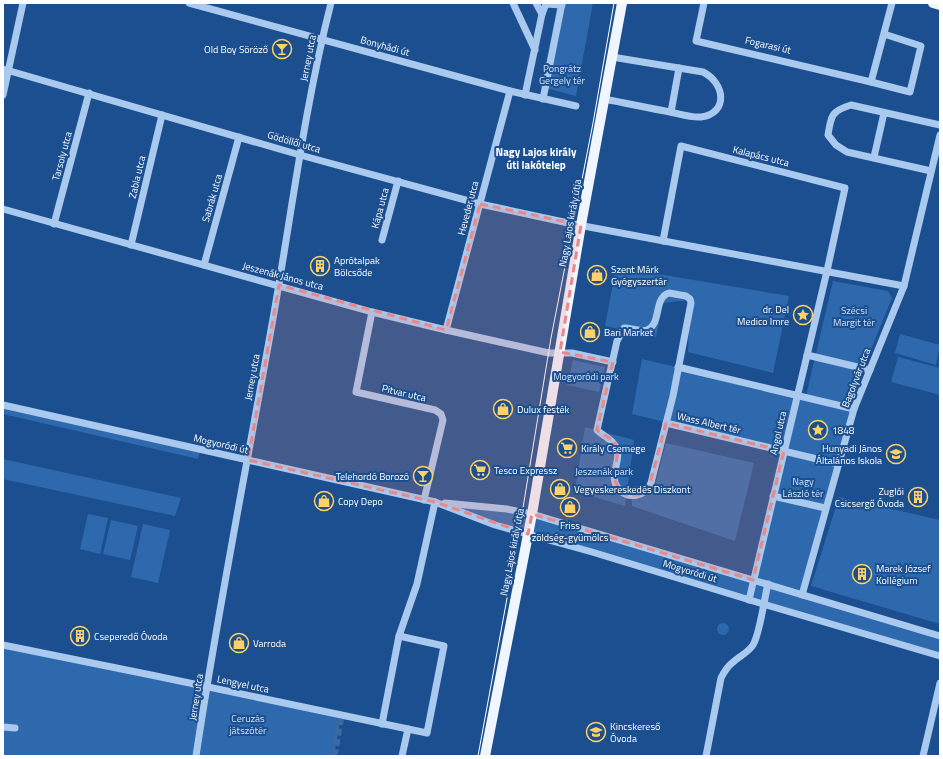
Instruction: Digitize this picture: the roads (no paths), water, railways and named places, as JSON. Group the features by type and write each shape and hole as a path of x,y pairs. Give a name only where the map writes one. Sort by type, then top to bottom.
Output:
{"main road":[{"name":"Nagy Lajos király útja","path":"485,756 532,514 581,225 622,3"},
{"path":"933,3 940,5"}],"street":[{"path":"3,95 6,70 22,3"},
{"name":"Bonyhádi út","path":"189,3 525,95 576,106"},
{"name":"Jerney utca","path":"196,756 279,285 300,155 322,39 331,3"},
{"path":"513,3 535,50"},
{"path":"536,3 542,14"},
{"name":"Fogarasi út","path":"704,3 696,40 910,92 921,46 884,34"},
{"path":"871,82 892,3"},
{"path":"525,95 542,14 546,4 562,4 543,99"},
{"path":"604,99 694,117 709,115 716,111 721,101 721,90 711,76 703,72 612,57"},
{"path":"671,112 679,68"},
{"name":"Gödöllői utca","path":"6,70 300,155 480,204 581,225"},
{"name":"Heveder utca","path":"446,330 510,91"},
{"name":"Tarsoly utca","path":"54,224 89,93"},
{"path":"932,170 847,152 836,145 828,134 831,118 839,109 851,105 940,125"},
{"path":"874,157 884,113"},
{"name":"Zabla utca","path":"131,245 162,114"},
{"name":"Bagolyvár utca","path":"802,595 854,409 904,286 940,134"},
{"name":"Sabrák utca","path":"204,265 240,137"},
{"name":"Kalapács utca","path":"663,241 681,146 845,188 827,271"},
{"name":"Kápa utca","path":"382,240 398,181"},
{"name":"Jeszenák János utca","path":"3,209 372,312 549,353 560,352"},
{"path":"581,225 904,286"},
{"name":"Angol utca","path":"749,600 827,271"},
{"path":"666,423 649,487 645,492 639,495 626,495 620,491 614,478 618,450 614,441 603,436 597,430 605,400 617,341 624,328 645,331 651,327 657,316 661,299 664,295 669,293 686,296 690,299 691,303 678,367 854,409"},
{"name":"Pitvar utca","path":"372,312 356,392 435,410 441,414 443,420 424,500"},
{"path":"560,352 572,353 613,362"},
{"path":"807,355 870,370"},
{"name":"Wass Albert tér","path":"678,367 666,423 838,464"},
{"name":"Mogyoródi út","path":"3,405 424,500 507,509 532,514 940,636"},
{"path":"773,496 826,508"},
{"path":"382,724 399,636 417,584 435,502"},
{"name":"Mogyoródi út","path":"435,502 495,525 940,656"},
{"path":"706,756 721,678 726,668 732,662 748,652 754,644 768,584"},
{"path":"399,636 444,646 427,733 408,730 402,756"},
{"name":"Lengyel utca","path":"3,645 208,686 408,730"},
{"path":"923,756 940,683"},
{"path":"3,727 15,728"}],"tunnel":[{"path":"334,756 341,716"}],"tram line":[{"path":"478,756 517,544 551,338 593,123 614,3"}],"place":[{"name":"Old Boy Söröző","path":"282,49"},
{"name":"Aprótalpak Bölcsőde","path":"320,266"},
{"name":"Szent Márk Gyógyszertár","path":"597,275"},
{"name":"dr. Del Medico Imre","path":"803,315"},
{"name":"Bari Market","path":"590,332"},
{"name":"Dulux festék","path":"503,409"},
{"name":"1848","path":"818,430"},
{"name":"Király Csemege","path":"567,448"},
{"name":"Hunyadi János Általános Iskola","path":"896,454"},
{"name":"Tesco Expressz","path":"480,470"},
{"name":"Telehordó Borozó","path":"423,476"},
{"name":"Vegyeskereskedés Diszkont","path":"560,489"},
{"name":"Zuglói Csicsergő Óvoda","path":"918,497"},
{"name":"Copy Depo","path":"324,501"},
{"name":"Friss zöldség-gyümölcs","path":"570,507"},
{"name":"Marek József Kollégium","path":"862,574"},
{"name":"Cseperedő Óvoda","path":"80,636"},
{"name":"Varroda","path":"239,643"},
{"name":"Kincskereső Óvoda","path":"596,732"}],"district":[{"name":"Nagy Lajos király úti lakótelep","path":"536,158"}],"park label":[{"name":"Pongrátz Gergely tér","path":"562,74"},
{"name":"Szécsi Margit tér","path":"854,316"},
{"name":"Mogyoródi park","path":"586,376"},
{"name":"Jeszenák park","path":"604,471"},
{"name":"Nagy László tér","path":"803,486"},
{"name":"Ceruzás játszótér","path":"248,724"}]}
